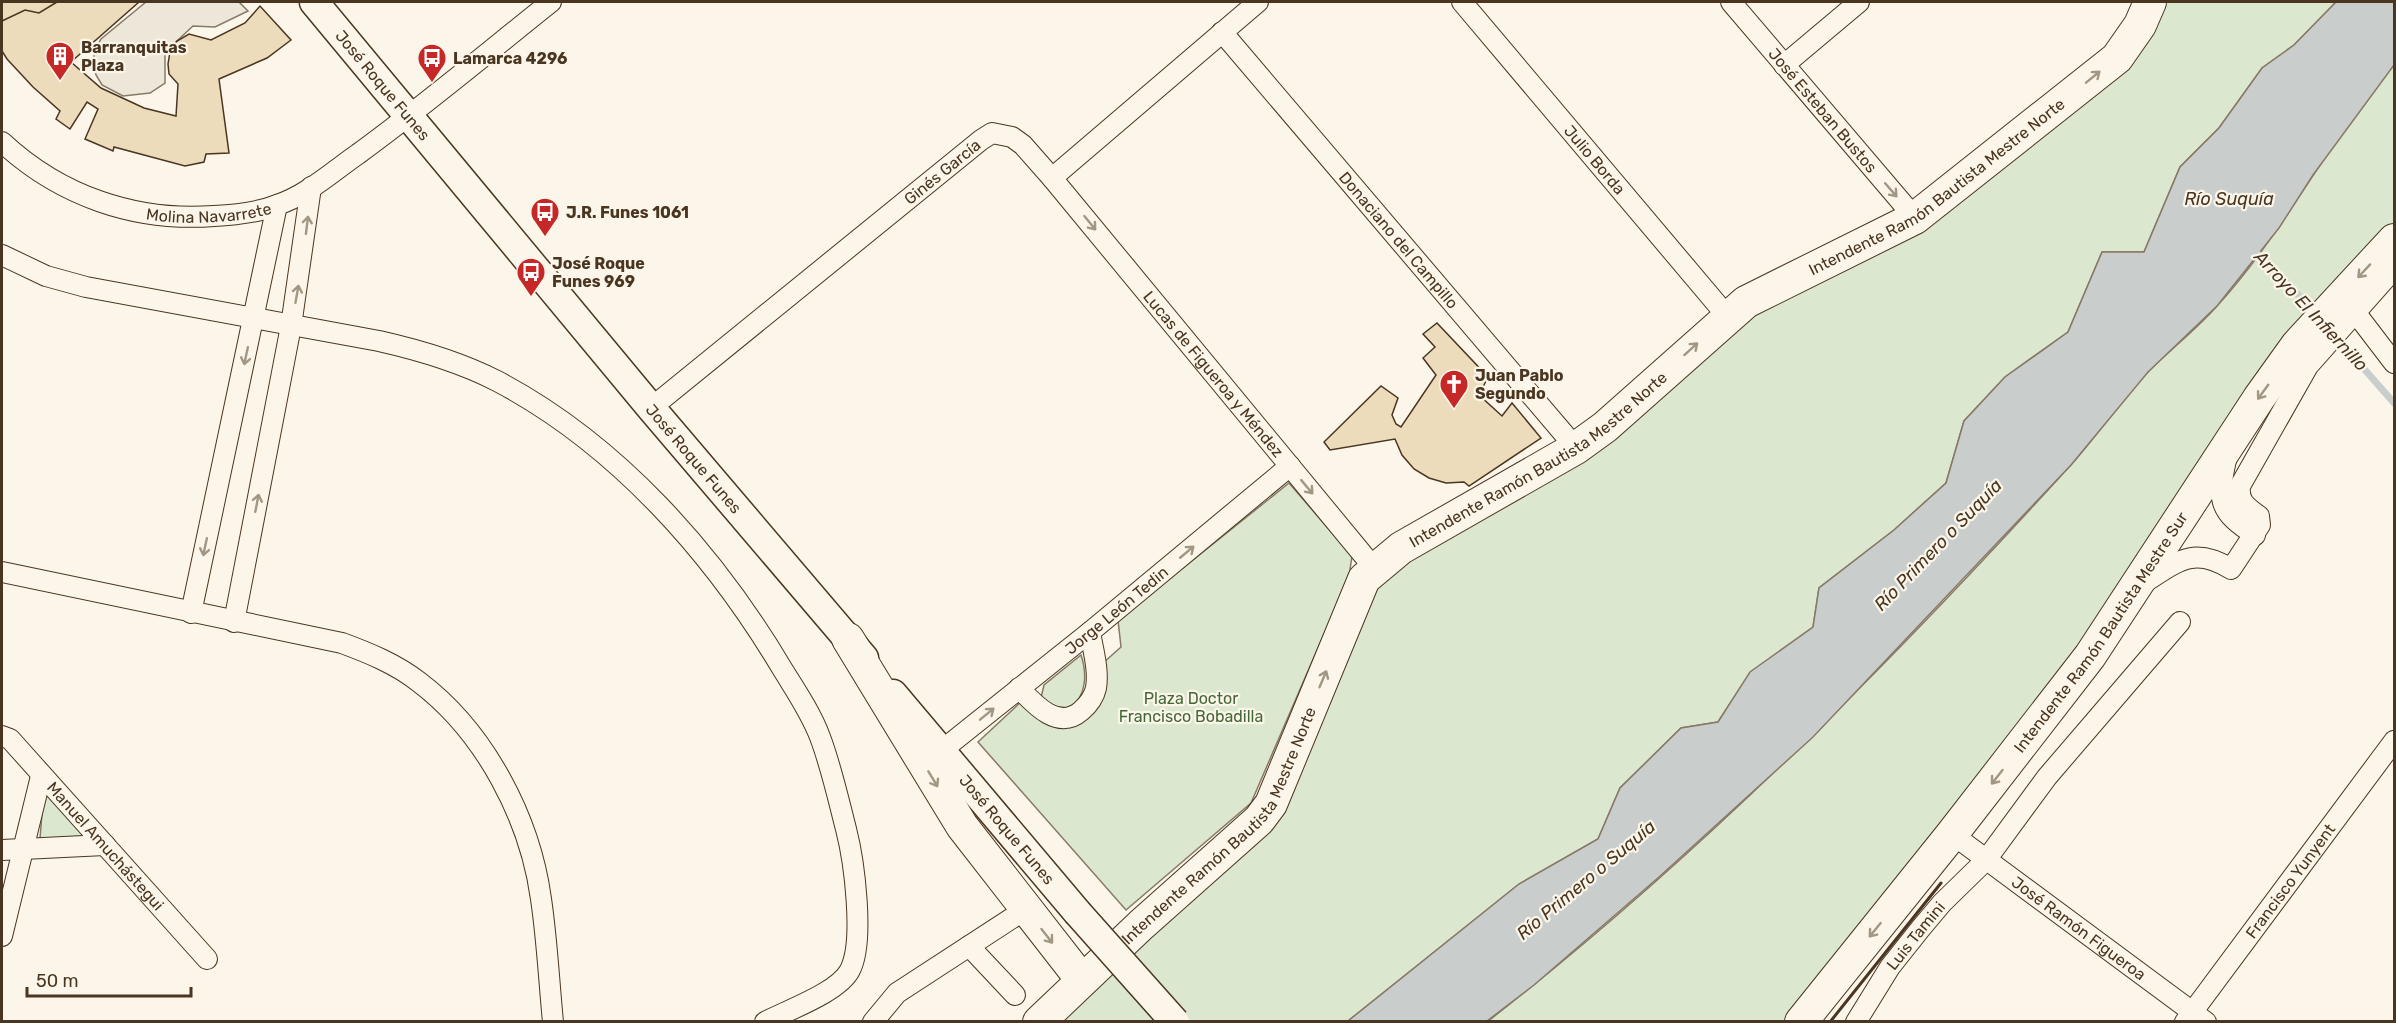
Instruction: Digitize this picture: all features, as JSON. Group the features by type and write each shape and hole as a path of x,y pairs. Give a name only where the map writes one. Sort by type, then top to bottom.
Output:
{"main road":[{"name":"José Roque Funes","path":"314,2 651,408 1077,912 1175,1022"},
{"name":"Intendente Ramón Bautista Mestre Norte","path":"1039,1022 1082,980 1259,820 1271,804 1364,579 1374,568 1401,548 1576,448 1605,427 1727,316 1746,302 1915,218 2117,58 2140,25 2150,2"},
{"name":"Intendente Ramón Bautista Mestre Sur","path":"1801,1022 1952,834 2090,656 2231,442 2303,356 2344,313 2394,240"},
{"path":"848,639 962,826 1082,980"}],"street":[{"name":"Molina Navarrete","path":"2,142 45,176 72,191 105,205 135,212 169,217 204,217 240,214 278,205 311,187 409,117 551,2"},
{"path":"1053,178 1258,2"},
{"name":"Julio Borda","path":"1462,2 1727,316"},
{"name":"José Esteban Bustos","path":"1731,2 1915,218"},
{"path":"1784,65 1859,2"},
{"name":"Donaciano del Campillo","path":"1222,32 1576,448"},
{"name":"Ginés García","path":"651,408 992,133 1017,141 1053,178"},
{"name":"Lucas de Figueroa y Méndez","path":"1053,178 1374,568"},
{"path":"234,622 291,326 311,187"},
{"path":"191,614 278,205"},
{"path":"2,255 46,276 86,287 379,341 458,364 496,381 556,418 601,452 660,508 706,560 756,627 819,735 850,847 856,894 856,951 850,970 840,983 765,1022"},
{"path":"2394,269 2344,313 2394,363"},
{"path":"2134,590 2174,563 2196,556 2212,558 2231,569 2260,525 2259,516 2245,506 2239,496 2240,486 2303,356"},
{"path":"2231,442 2220,485 2223,505 2231,520 2255,535"},
{"name":"Jorge León Tedin","path":"941,751 1090,632 1290,466"},
{"path":"2,572 191,614 342,643 371,653 419,681 470,733 497,771 533,861 541,898 553,1022"},
{"name":"Luis Tamini","path":"1856,1022 1890,967 1921,928 1986,860 2048,777 2180,622"},
{"path":"1019,688 1046,713 1067,719 1077,715 1092,700 1096,688 1096,667 1090,632"},
{"name":"Manuel Amuchástegui","path":"2,736 10,739 207,960"},
{"name":"Francisco Yunyent","path":"2195,1018 2394,741"},
{"path":"2,936 42,776"},
{"name":"José Ramón Figueroa","path":"1952,834 2195,1018"},
{"path":"2,850 22,851 105,844"},
{"path":"873,1022 897,993 1026,909"},
{"path":"969,946 1015,994"}],"green space":[{"path":"2150,2 2336,2 2294,45 2262,68 2219,128 2180,167 2144,252 2102,252 2068,332 2005,377 1964,421 1946,483 1894,530 1819,588 1813,627 1750,673 1718,722 1681,728 1620,788 1598,839 1519,884 1348,1021 1039,1022 1239,838 1364,579 1577,448 1727,316 1915,218 2117,58"},
{"path":"2394,65 2394,240 2206,480 1801,1021 1487,1022 1642,894 1717,826 1790,757 1932,614 2069,467 2139,382 2193,331 2241,277 2264,248 2348,124"},
{"name":"Plaza Doctor Francisco Bobadilla","path":"1289,483 1352,556 1349,576 1251,803 1126,910 978,742 1022,701 1038,717 1049,724 1071,725 1102,664 1121,647 1118,620"},
{"path":"1081,655 1085,677 1083,691 1076,703 1070,708 1057,708 1041,698 1044,685"},
{"path":"44,787 95,840 40,839"}],"shaded area":[{"path":"146,2 239,2 248,11 215,27 193,26 165,52 165,83 150,93 123,96 102,85 93,63 95,50 101,39"}],"water":[{"name":"Río Suquía","path":"2336,2 2394,2 2394,65 2313,175 2279,228 2217,306 2148,372 2071,465 1813,737 1659,877 1534,985 1487,1021 1348,1021 1519,884 1598,839 1620,788 1681,728 1718,722 1750,672 1813,627 1819,588 1894,530 1946,483 1964,421 2005,377 2068,332 2102,252 2144,252 2180,167 2219,128 2262,68 2294,45"}],"building":[{"path":"2,2 57,2 39,13 25,10 2,21"},
{"name":"Barranquitas Plaza","path":"57,2 139,2 71,62 101,88 144,108 176,116 178,84 169,74 168,64 170,52 177,41 189,34 211,40 245,23 260,6 291,40 267,58 219,79 229,153 206,154 204,162 185,166 114,147 113,151 85,139 98,109 87,102 70,129 56,119 60,111 7,59 2,51 2,21 25,10 39,13"},
{"name":"Juan Pablo Segundo","path":"1437,323 1488,377 1479,395 1502,416 1512,403 1541,438 1469,486 1464,482 1446,483 1429,478 1414,469 1402,455 1395,439 1330,450 1324,442 1381,386 1398,398 1392,415 1396,424 1401,427 1436,375 1423,358 1435,347 1423,334"}],"waterway":[{"name":"Arroyo El Infiernillo","path":"2252,248 2316,313"},
{"name":"Arroyo El Infiernillo","path":"2337,338 2394,403"}],"wall":[{"path":"1830,1022 1941,883"}],"place":[{"name":"Barranquitas Plaza","path":"60,82"},
{"name":"Lamarca 4296","path":"432,84"},
{"name":"J.R. Funes 1061","path":"545,238"},
{"name":"José Roque Funes 969","path":"531,298"},
{"name":"Juan Pablo Segundo","path":"1454,410"}],"water label":[{"name":"Río Primero o Suquía","path":"1938,545"},
{"name":"Río Primero o Suquía","path":"1586,880"}]}
